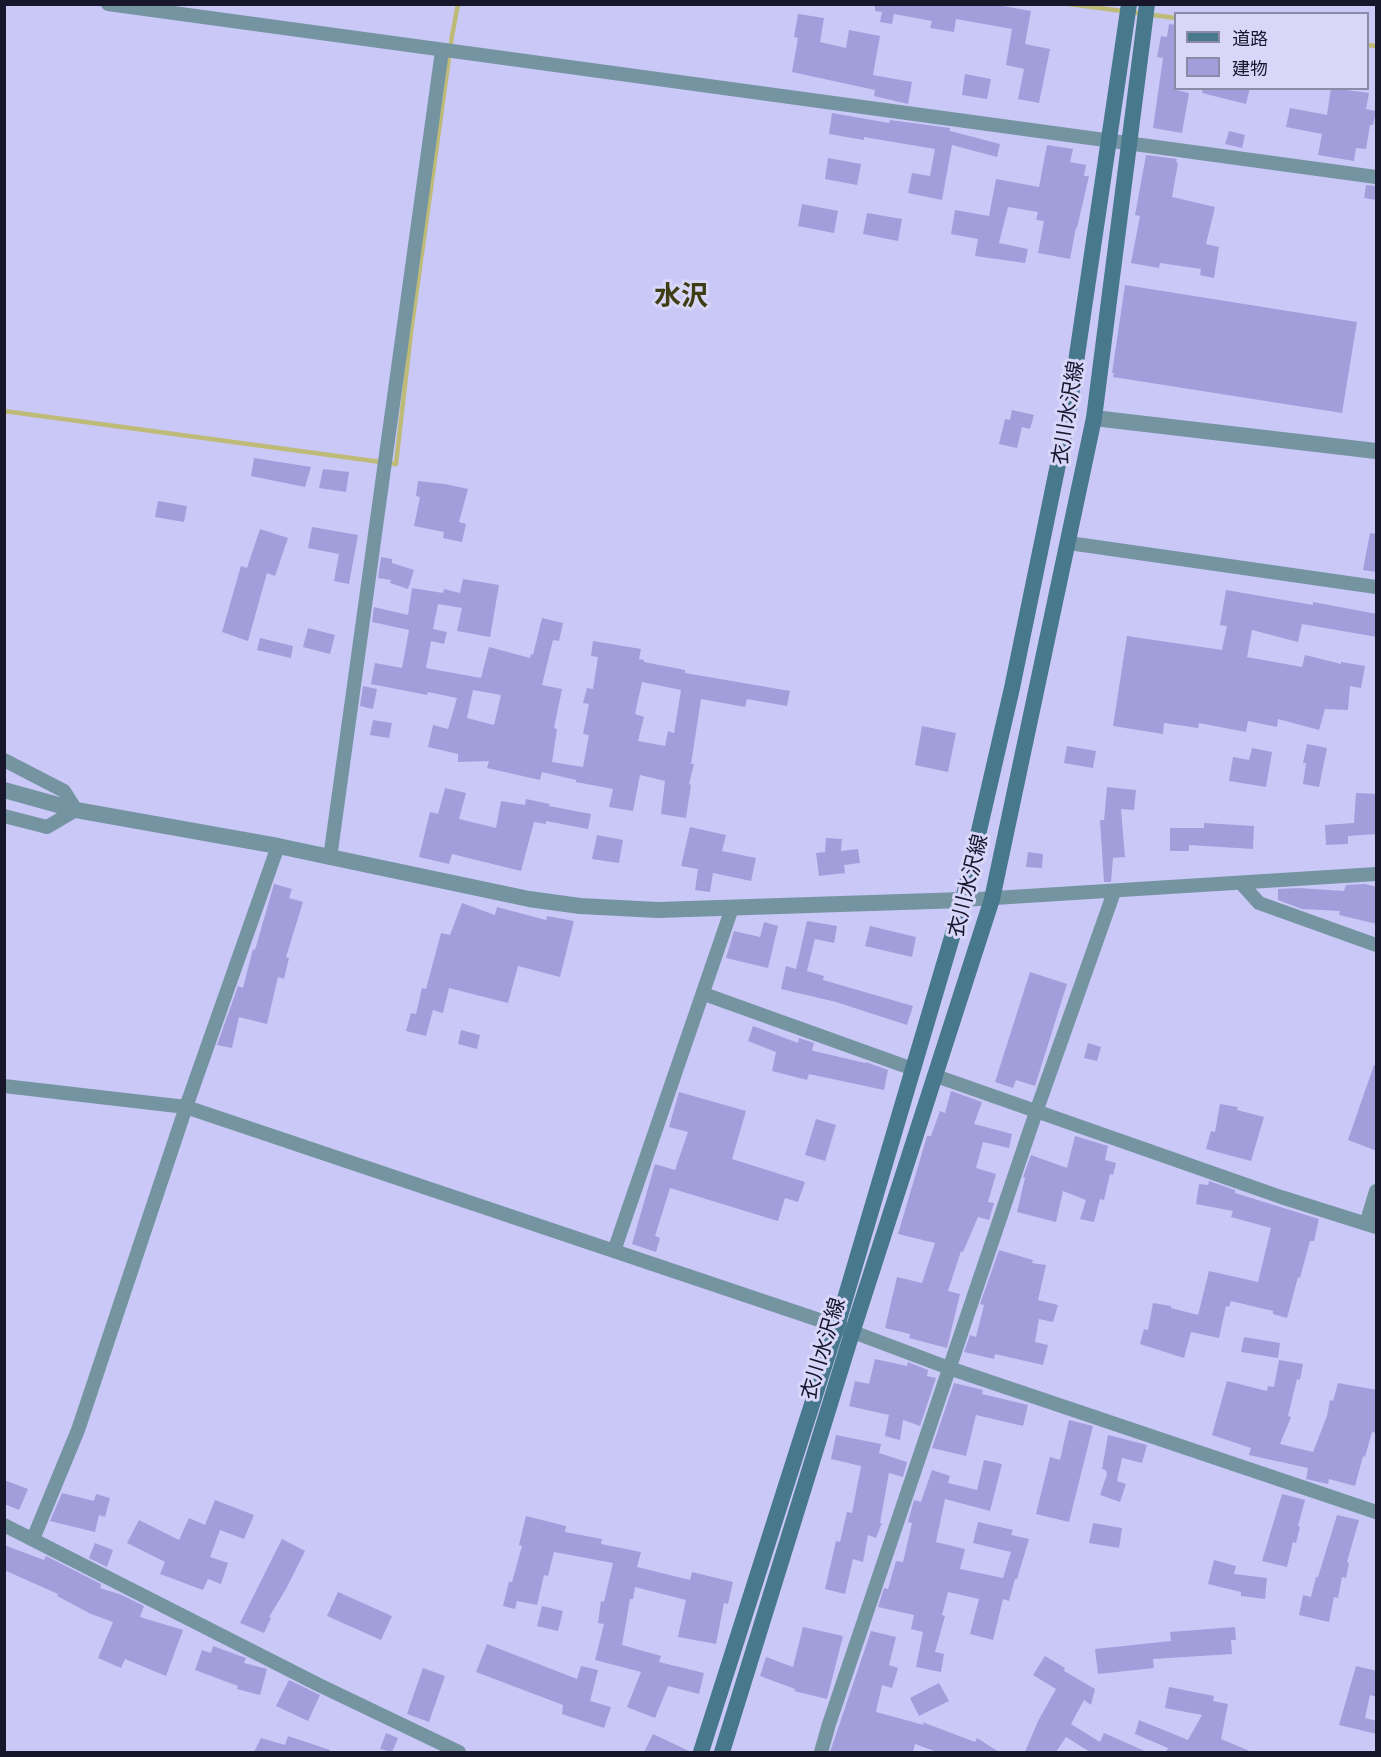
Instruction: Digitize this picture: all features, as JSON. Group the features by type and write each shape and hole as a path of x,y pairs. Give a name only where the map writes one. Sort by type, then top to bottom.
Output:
{"main road":[{"name":"衣川水沢線","path":"722,1752 845,1329 913,1069 963,900 1012,688 1068,416 1129,4"},
{"name":"衣川水沢線","path":"701,1752 845,1329 936,1076 992,899 1094,418 1147,4"}],"street":[{"path":"108,4 1377,177"},
{"path":"330,858 442,51"},
{"path":"1094,418 1377,451"},
{"path":"1069,543 1377,587"},
{"path":"4,760 64,791 76,810"},
{"path":"4,790 76,810 278,846 529,899 570,904 658,909 992,899 1377,874"},
{"path":"4,816 48,827 76,810"},
{"path":"33,1539 78,1430 186,1107 278,846"},
{"path":"1241,883 1259,903 1377,945"},
{"path":"822,1752 829,1724 949,1368 1114,892"},
{"path":"614,1251 732,908"},
{"path":"704,994 913,1069"},
{"path":"936,1076 1371,1226 1377,1191"},
{"path":"4,1086 186,1107 845,1329 949,1368 1377,1512"},
{"path":"4,1525 319,1685 459,1752"}],"building":[{"path":"875,4 992,4 1031,11 1025,44 1050,49 1039,103 1018,99 1024,69 1006,65 1012,29 956,19 954,32 930,28 932,21 894,14 892,24 880,22 882,12 875,11"},
{"path":"798,14 824,18 820,42 846,48 849,30 880,36 873,75 912,82 908,104 874,96 875,90 792,72 798,38 794,37"},
{"path":"1169,24 1174,25 1174,90 1189,93 1182,133 1153,128 1163,58 1157,57 1161,36 1167,37"},
{"path":"965,74 991,79 987,99 962,95"},
{"path":"1203,90 1250,90 1246,104 1202,93"},
{"path":"1331,90 1369,93 1366,109 1376,111 1373,125 1370,125 1366,149 1356,148 1354,161 1318,155 1322,134 1286,127 1290,108 1327,115"},
{"path":"832,113 889,123 890,120 950,128 950,131 1000,144 997,157 952,145 942,200 908,193 912,173 930,176 935,149 864,137 864,140 829,134"},
{"path":"1229,131 1245,135 1242,148 1225,144"},
{"path":"1047,145 1073,149 1070,162 1086,165 1084,176 1089,176 1070,259 1038,253 1044,221 1036,220 1038,212 1008,207 999,243 1028,249 1025,263 975,256 978,239 951,234 955,210 989,216 996,179 1039,187"},
{"path":"1146,155 1177,159 1172,197 1215,207 1206,244 1219,247 1214,278 1200,275 1201,269 1160,263 1159,268 1131,263 1140,216 1135,215"},
{"path":"828,158 861,164 857,185 825,179"},
{"path":"1366,185 1377,186 1377,200 1364,198"},
{"path":"802,204 838,211 834,233 798,226"},
{"path":"867,213 902,219 898,241 863,234"},
{"path":"1125,285 1357,322 1342,413 1113,377"},
{"path":"1012,410 1034,415 1030,429 1022,427 1017,448 999,444 1005,419 1010,420"},
{"path":"254,458 311,467 305,487 251,476"},
{"path":"323,469 349,472 346,492 319,488"},
{"path":"418,481 468,489 459,522 466,524 462,542 443,538 444,532 414,526 420,497 416,496"},
{"path":"158,501 187,506 184,522 155,517"},
{"path":"312,527 358,535 349,584 334,581 339,554 308,548"},
{"path":"260,529 288,538 275,576 267,573 248,641 222,632 241,566 247,568"},
{"path":"1370,533 1377,534 1377,572 1363,570"},
{"path":"381,557 392,559 392,563 414,570 408,589 390,583 391,580 378,578"},
{"path":"463,579 499,585 490,637 457,631 462,608 438,604 433,629 447,632 444,644 431,641 426,668 481,678 489,647 530,658 531,654 533,655 542,618 563,623 559,641 553,640 542,685 562,689 554,728 557,729 552,762 583,767 589,735 583,734 589,704 583,703 587,688 593,689 598,657 591,656 593,641 641,649 639,659 644,662 685,670 685,673 790,691 787,706 747,699 745,707 701,699 686,818 661,814 665,781 640,775 633,811 609,807 613,789 576,782 576,780 542,772 540,780 487,768 489,761 458,762 458,754 428,747 433,725 448,729 457,698 428,692 427,695 371,684 375,663 402,668 409,630 372,622 374,607 408,615 412,588 443,593 444,589 460,593","holes":["642,682 681,690 674,733 668,731 665,746 638,741 644,717 635,714","473,690 501,695 494,725 467,718"]},
{"path":"1226,590 1313,605 1313,602 1377,614 1377,637 1302,624 1298,642 1252,630 1247,657 1302,667 1305,655 1341,664 1341,662 1365,666 1361,688 1350,686 1348,710 1325,709 1319,730 1278,719 1277,727 1248,721 1246,732 1199,723 1198,728 1164,723 1163,734 1113,726 1127,636 1222,650 1227,626 1220,625"},
{"path":"308,628 335,635 330,654 303,647"},
{"path":"260,638 293,646 291,658 257,650"},
{"path":"363,686 377,689 373,709 360,706"},
{"path":"373,720 392,723 389,738 370,735"},
{"path":"922,726 956,733 948,772 915,765"},
{"path":"1307,744 1327,748 1319,787 1303,784 1306,763 1303,763"},
{"path":"1067,746 1096,751 1093,768 1064,763"},
{"path":"1252,748 1272,752 1266,787 1229,781 1233,757 1249,760"},
{"path":"1107,787 1136,790 1134,810 1121,809 1125,857 1113,858 1111,882 1104,882 1100,820 1104,820"},
{"path":"445,788 466,793 459,819 496,828 501,801 525,805 526,799 591,814 588,829 546,821 546,824 534,822 521,871 452,854 449,864 419,857 430,812 438,814"},
{"path":"1356,793 1377,794 1377,834 1348,836 1348,844 1326,845 1325,825 1354,823"},
{"path":"1204,823 1254,826 1253,849 1189,845 1189,851 1170,851 1170,828 1204,828"},
{"path":"690,827 726,835 722,851 756,858 751,881 713,873 710,892 695,890 698,869 681,866"},
{"path":"597,835 623,840 619,863 592,859"},
{"path":"826,838 842,839 841,851 858,849 860,863 844,865 845,873 819,876 816,853 825,852"},
{"path":"1028,852 1043,854 1042,868 1026,867"},
{"path":"274,884 292,889 289,898 303,902 286,957 289,958 284,979 278,977 267,1024 239,1017 232,1048 217,1045 238,986 243,988"},
{"path":"1365,884 1377,887 1377,924 1339,915 1340,911 1302,909 1278,900 1278,889 1344,891 1346,885"},
{"path":"462,903 495,915 497,907 546,920 547,916 574,921 560,977 518,966 508,1003 449,988 443,1013 433,1010 426,1036 406,1031 411,1013 416,1014 422,988 426,989 441,933 450,935"},
{"path":"807,921 837,926 834,943 815,939 807,971 824,976 823,980 913,1006 907,1025 836,1002 781,989 786,966 796,969"},
{"path":"764,922 778,926 768,968 726,958 734,931 760,937"},
{"path":"870,926 916,937 912,957 865,946"},
{"path":"1030,972 1067,984 1035,1086 1016,1080 1013,1088 995,1082"},
{"path":"753,1026 798,1043 799,1038 814,1043 812,1050 814,1051 866,1062 888,1070 884,1090 809,1074 807,1080 772,1071 776,1052 748,1041"},
{"path":"461,1030 480,1035 477,1049 458,1044"},
{"path":"1088,1043 1101,1047 1097,1061 1084,1058"},
{"path":"1374,1065 1377,1065 1377,1151 1348,1140"},
{"path":"951,1091 982,1102 974,1124 1012,1134 1009,1148 983,1142 976,1168 996,1174 988,1202 994,1203 989,1220 978,1217 963,1252 961,1251 948,1291 960,1294 947,1348 909,1338 910,1334 885,1328 897,1277 922,1283 935,1243 898,1234 927,1136 931,1136 940,1111 945,1113"},
{"path":"679,1092 746,1111 732,1159 805,1182 798,1202 785,1198 778,1221 670,1188 655,1236 660,1238 656,1252 632,1244 655,1164 675,1170 688,1132 669,1127"},
{"path":"1220,1104 1238,1107 1237,1110 1264,1117 1251,1161 1206,1149 1211,1131 1215,1132"},
{"path":"816,1119 836,1125 825,1161 805,1155"},
{"path":"1075,1136 1108,1146 1105,1160 1116,1163 1113,1175 1110,1174 1104,1200 1100,1199 1094,1222 1080,1219 1086,1200 1063,1191 1056,1222 1017,1212 1025,1178 1023,1177 1031,1155 1067,1168"},
{"path":"1209,1181 1235,1190 1235,1193 1319,1219 1314,1241 1310,1241 1300,1278 1298,1277 1287,1318 1273,1314 1273,1311 1231,1301 1229,1307 1226,1306 1219,1338 1191,1332 1184,1358 1140,1344 1144,1329 1148,1330 1153,1303 1198,1315 1209,1271 1258,1282 1271,1228 1231,1217 1233,1211 1196,1204 1199,1184 1208,1185"},
{"path":"999,1250 1033,1260 1032,1263 1046,1265 1038,1300 1058,1305 1053,1322 1039,1319 1035,1342 1048,1345 1043,1365 995,1354 994,1359 964,1352 970,1335 976,1337 984,1305 980,1304"},
{"path":"1244,1337 1280,1343 1278,1358 1241,1352"},
{"path":"875,1359 907,1366 908,1362 928,1370 927,1376 936,1378 920,1426 903,1420 900,1440 885,1436 889,1415 849,1406 855,1381 869,1384"},
{"path":"1279,1360 1303,1364 1288,1416 1291,1417 1280,1444 1313,1452 1338,1383 1377,1390 1377,1433 1372,1432 1355,1486 1329,1479 1328,1484 1306,1479 1308,1468 1249,1455 1251,1448 1212,1435 1227,1381 1267,1391 1268,1386 1274,1387"},
{"path":"954,1383 983,1390 982,1394 1028,1405 1023,1426 976,1415 966,1456 932,1448"},
{"path":"1069,1420 1093,1426 1069,1522 1036,1514 1050,1457 1060,1460"},
{"path":"836,1435 881,1444 879,1453 907,1462 903,1477 889,1473 880,1523 882,1523 876,1538 868,1535 863,1562 853,1559 845,1594 825,1589 836,1541 840,1542 847,1512 852,1513 861,1466 831,1459"},
{"path":"1108,1435 1147,1445 1142,1463 1122,1458 1117,1481 1126,1484 1120,1502 1100,1495 1107,1474 1106,1470 1102,1469"},
{"path":"984,1460 1002,1464 990,1511 945,1499 936,1542 965,1549 960,1569 1003,1578 1011,1552 973,1543 978,1522 1013,1530 1011,1535 1029,1539 1017,1579 1015,1579 1009,1601 1003,1599 993,1640 970,1634 979,1599 948,1592 942,1615 945,1616 935,1652 944,1654 941,1672 916,1667 923,1632 911,1629 914,1615 878,1607 884,1588 888,1589 896,1561 903,1562 912,1523 908,1522 914,1500 921,1502 932,1470 950,1476 948,1483 977,1490"},
{"path":"4,1480 28,1489 19,1510 4,1504"},
{"path":"62,1493 94,1501 96,1494 110,1498 105,1517 99,1515 95,1532 50,1521"},
{"path":"1282,1494 1305,1500 1296,1543 1293,1542 1287,1567 1262,1561"},
{"path":"215,1500 254,1515 244,1539 220,1530 210,1557 228,1563 221,1584 208,1579 203,1590 160,1574 165,1562 127,1543 139,1520 179,1540 189,1518 205,1525"},
{"path":"1337,1515 1359,1520 1347,1562 1349,1563 1346,1578 1342,1577 1338,1598 1334,1597 1329,1622 1299,1615 1303,1595 1311,1597"},
{"path":"526,1516 566,1526 565,1532 602,1539 601,1544 641,1552 637,1567 690,1580 692,1572 733,1582 728,1604 724,1603 716,1644 678,1637 686,1600 635,1587 633,1599 630,1599 622,1645 661,1656 659,1662 704,1673 699,1694 668,1686 655,1718 627,1707 641,1672 595,1660 604,1624 598,1623 601,1601 604,1602 613,1563 554,1552 548,1576 544,1575 537,1605 517,1601 515,1609 503,1606 522,1546 519,1545"},
{"path":"1093,1523 1122,1528 1119,1548 1089,1543"},
{"path":"282,1539 305,1551 269,1617 271,1618 264,1633 240,1623"},
{"path":"95,1543 113,1550 107,1567 89,1558"},
{"path":"4,1545 44,1560 46,1556 101,1584 100,1588 122,1595 144,1606 140,1617 183,1630 166,1676 125,1659 121,1668 98,1658 113,1622 91,1614 57,1596 58,1594 4,1570"},
{"path":"1214,1560 1236,1566 1234,1574 1267,1578 1265,1599 1241,1596 1241,1592 1208,1584"},
{"path":"338,1592 392,1616 381,1640 327,1616"},
{"path":"542,1606 563,1611 558,1631 537,1626"},
{"path":"803,1627 843,1636 827,1699 794,1691 795,1689 760,1676 766,1657 793,1667"},
{"path":"1235,1627 1236,1640 1231,1640 1232,1654 1153,1659 1154,1668 1098,1674 1095,1649 1171,1641 1170,1632"},
{"path":"871,1631 896,1637 889,1665 898,1668 892,1688 882,1685 876,1712 924,1725 922,1722 975,1742 977,1738 999,1752 937,1752 915,1744 913,1752 830,1752"},
{"path":"487,1644 577,1679 581,1666 598,1670 590,1701 611,1707 604,1728 562,1714 563,1705 476,1672"},
{"path":"213,1646 246,1658 244,1663 267,1669 260,1695 237,1689 238,1686 195,1670 202,1650 211,1653"},
{"path":"1045,1656 1065,1668 1064,1671 1095,1689 1091,1705 1084,1700 1071,1724 1100,1742 1104,1733 1147,1752 1090,1752 1066,1737 1056,1752 1025,1752 1038,1721 1056,1689 1033,1675"},
{"path":"1356,1666 1377,1671 1377,1697 1370,1695 1365,1718 1377,1721 1377,1734 1339,1725"},
{"path":"423,1668 445,1676 429,1722 407,1714"},
{"path":"289,1680 320,1695 308,1721 276,1706"},
{"path":"939,1683 949,1701 919,1716 910,1698"},
{"path":"1169,1687 1214,1696 1213,1701 1228,1704 1221,1739 1252,1752 1166,1752 1168,1748 1135,1734 1139,1720 1188,1740 1202,1715 1165,1708"},
{"path":"386,1733 398,1738 392,1752 380,1749"},
{"path":"653,1734 691,1752 644,1752"},
{"path":"288,1736 330,1750 329,1752 254,1752 261,1738 285,1745"}],"waterway":[{"path":"4,411 396,464 411,332 458,4"},
{"path":"1069,4 1174,18"},
{"path":"1369,45 1376,46"}],"district":[{"name":"水沢","path":"681,298"}]}
